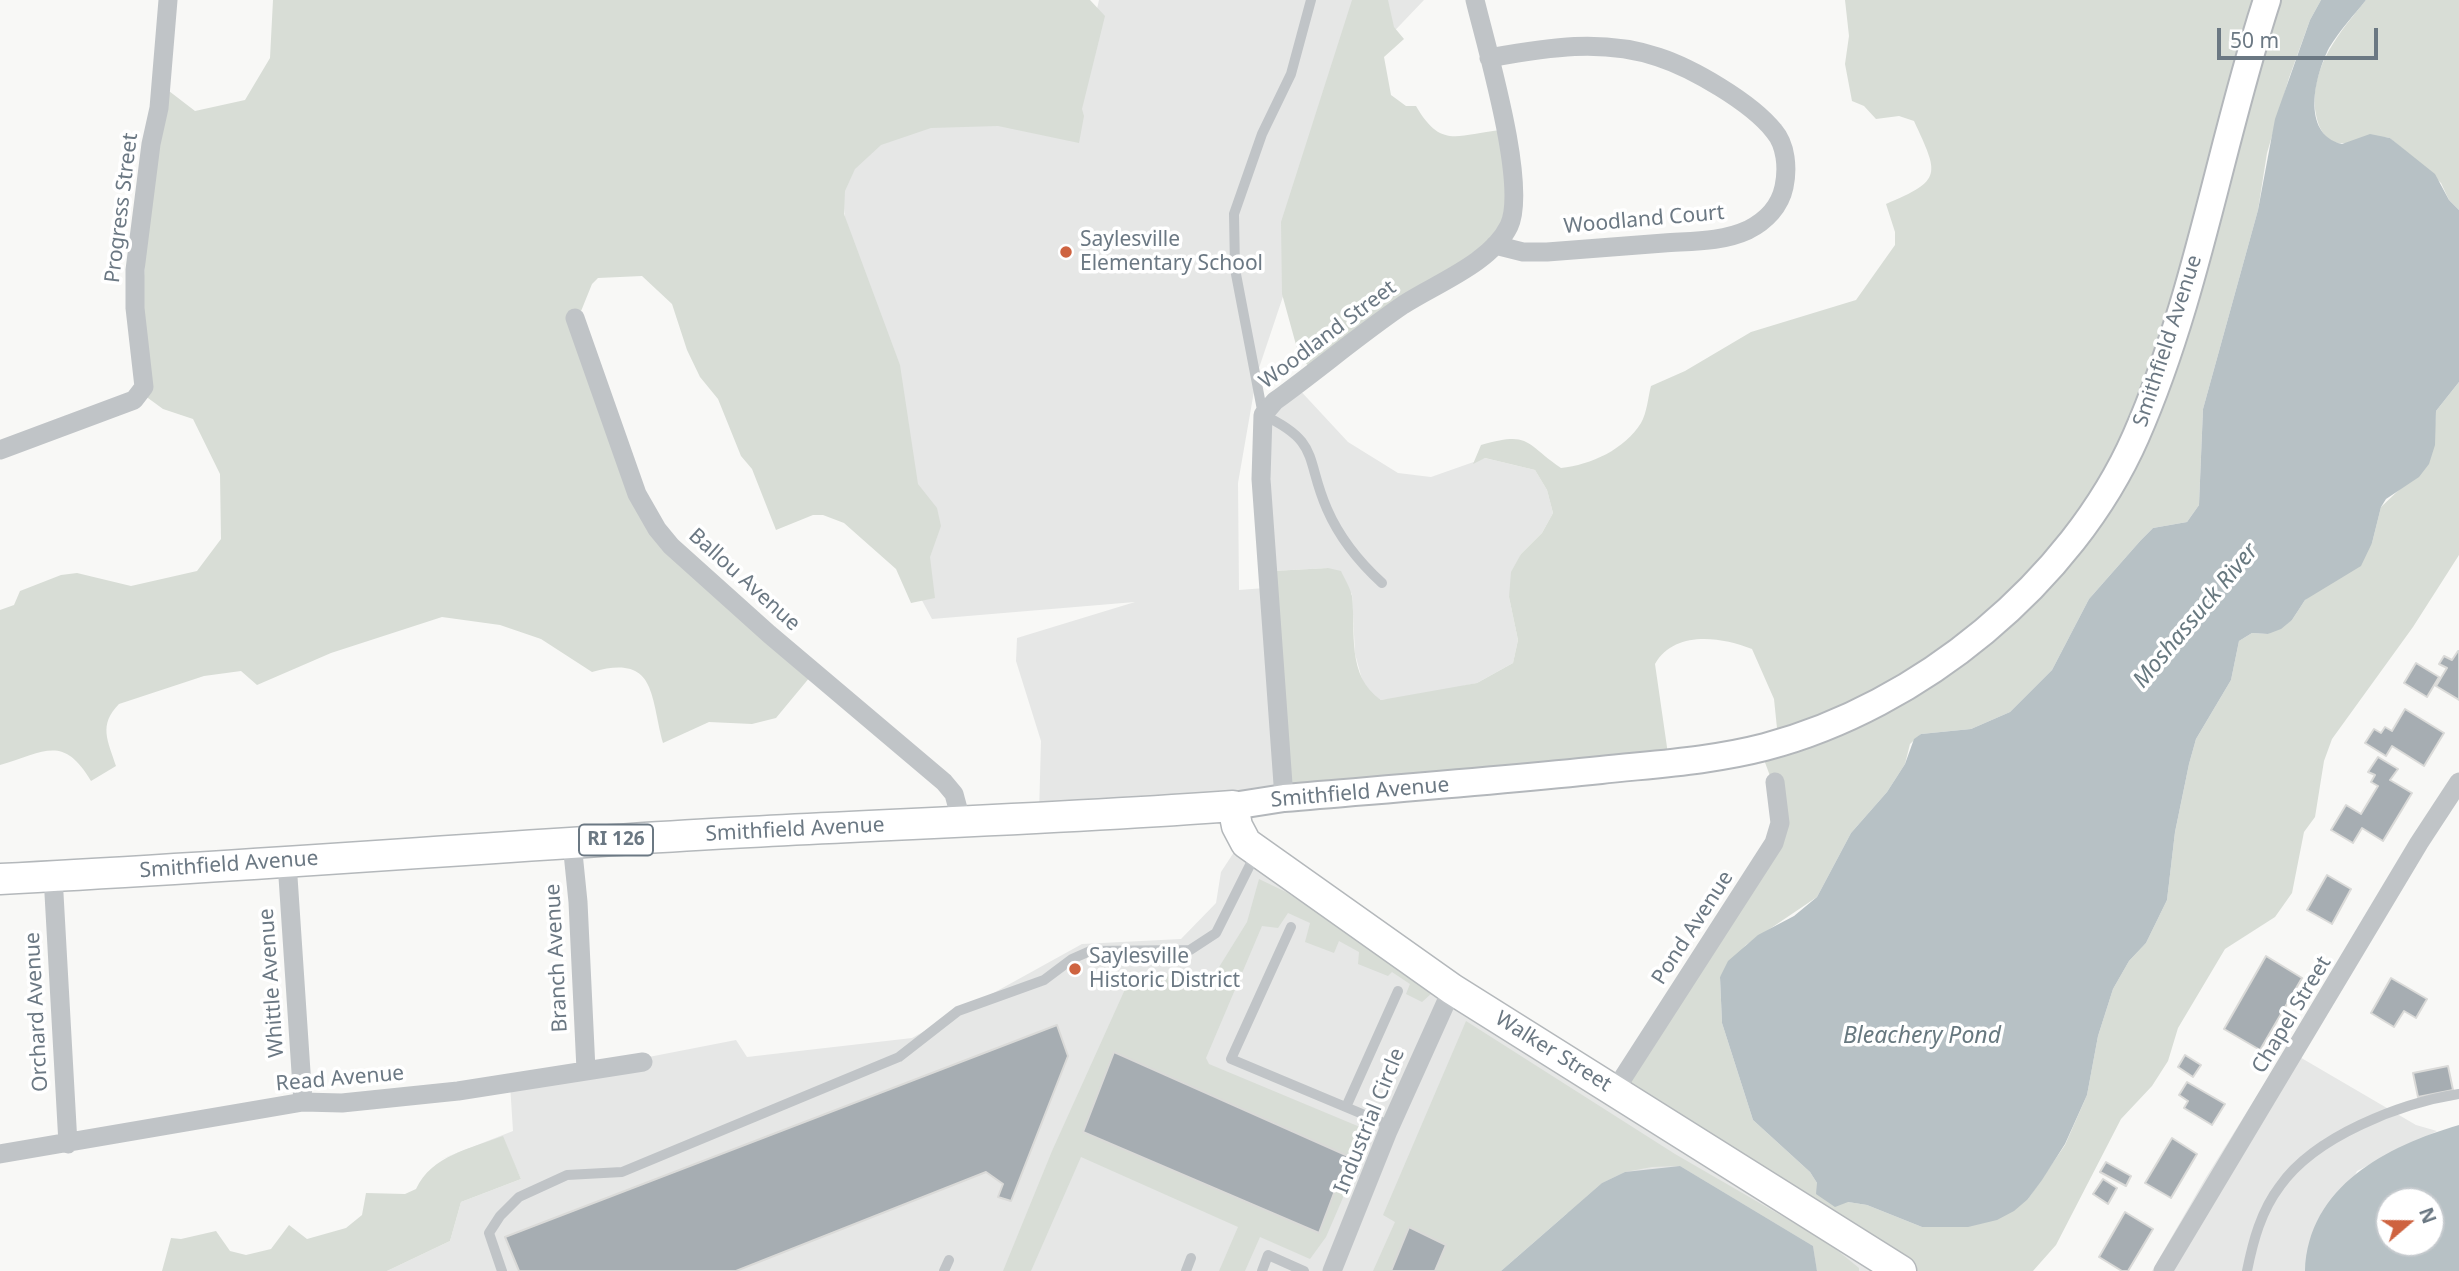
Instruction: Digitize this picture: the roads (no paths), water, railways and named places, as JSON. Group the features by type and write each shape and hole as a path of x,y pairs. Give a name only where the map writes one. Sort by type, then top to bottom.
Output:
{"main road":[{"name":"Smithfield Avenue","path":"0,879 961,820 1086,817 1233,806 1284,798 1544,776 1743,752 1816,731 1861,711 1969,643 2024,595 2073,543 2114,484 2157,383 2186,297 2267,0"},
{"name":"Walker Street","path":"1233,806 1237,826 1246,844 1257,852 1452,989 1615,1090 1890,1268"}],"street":[{"name":"Progress Street","path":"0,450 134,400 144,387 135,308 135,270 151,144 159,108 168,0"},
{"name":"Woodland Street","path":"1284,798 1261,479 1264,415 1275,401 1403,306 1495,246 1510,224 1513,184 1475,0"},
{"name":"Woodland Court","path":"1489,58 1561,45 1589,45 1656,57 1689,70 1748,108 1775,131 1785,151 1782,197 1773,211 1759,224 1730,237 1547,252 1523,252 1495,246"},
{"name":"Ballou Avenue","path":"575,318 637,494 657,529 671,546 769,634 944,782 954,794 961,820"},
{"name":"Pond Avenue","path":"1615,1090 1774,844 1780,823 1775,782"},
{"name":"Chapel Street","path":"2163,1271 2419,843 2459,782"},
{"name":"Branch Avenue","path":"572,843 578,902 586,1070"},
{"name":"Whittle Avenue","path":"287,862 303,1102"},
{"name":"Orchard Avenue","path":"53,876 68,1144"},
{"name":"Industrial Circle","path":"1332,1271 1391,1126 1452,989"},
{"name":"Read Avenue","path":"0,1154 303,1102 342,1103 458,1091 643,1062"},
{"path":"2177,1250 2178,1271"}],"lane":[{"path":"1311,0 1291,74 1262,134 1234,214 1235,269 1264,415 1286,425 1302,440 1312,456 1317,486 1340,536 1362,565 1382,583"},
{"path":"502,1271 489,1233 499,1216 519,1197 567,1175 622,1172 899,1057 958,1011 1044,980 1072,959 1090,951 1189,950 1216,933 1257,852"},
{"path":"1291,927 1231,1059 1391,1126"},
{"path":"1346,1107 1398,991"},
{"path":"2247,1271 2254,1234 2280,1186 2302,1164 2372,1120 2431,1098 2459,1094"},
{"path":"1262,1271 1268,1255 1304,1271"},
{"path":"1186,1271 1191,1258"},
{"path":"944,1271 948,1260"}],"water":[{"name":"Bleachery Pond","path":"2321,0 2366,0 2337,35 2319,73 2314,102 2320,129 2329,138 2342,144 2370,134 2390,138 2435,174 2449,200 2459,210 2459,382 2436,411 2435,445 2429,464 2419,477 2386,499 2381,507 2372,543 2361,566 2305,600 2292,620 2281,629 2268,634 2252,633 2239,641 2231,680 2196,739 2189,764 2175,832 2167,900 2146,943 2129,961 2113,989 2098,1036 2087,1095 2065,1144 2028,1199 1997,1220 1968,1227 1922,1227 1867,1205 1848,1202 1835,1207 1816,1194 1817,1183 1810,1172 1753,1120 1722,1023 1720,977 1728,961 1758,935 1794,916 1817,897 1851,833 1887,792 1905,764 1914,739 1921,734 1971,729 2010,712 2052,670 2089,599 2141,540 2153,528 2187,522 2199,505 2203,409 2258,210 2275,119 2310,20"},
{"path":"2459,1125 2459,1271 2305,1271 2310,1241 2320,1215 2336,1193 2356,1174 2379,1158 2405,1145"},
{"path":"1680,1166 1813,1246 1817,1271 1501,1271 1602,1183 1625,1172"}],"place":[{"name":"Saylesville Elementary School","path":"1066,252"},
{"name":"Saylesville Historic District","path":"1075,969"}],"water label":[{"name":"Moshassuck River","path":"2196,616"}]}
